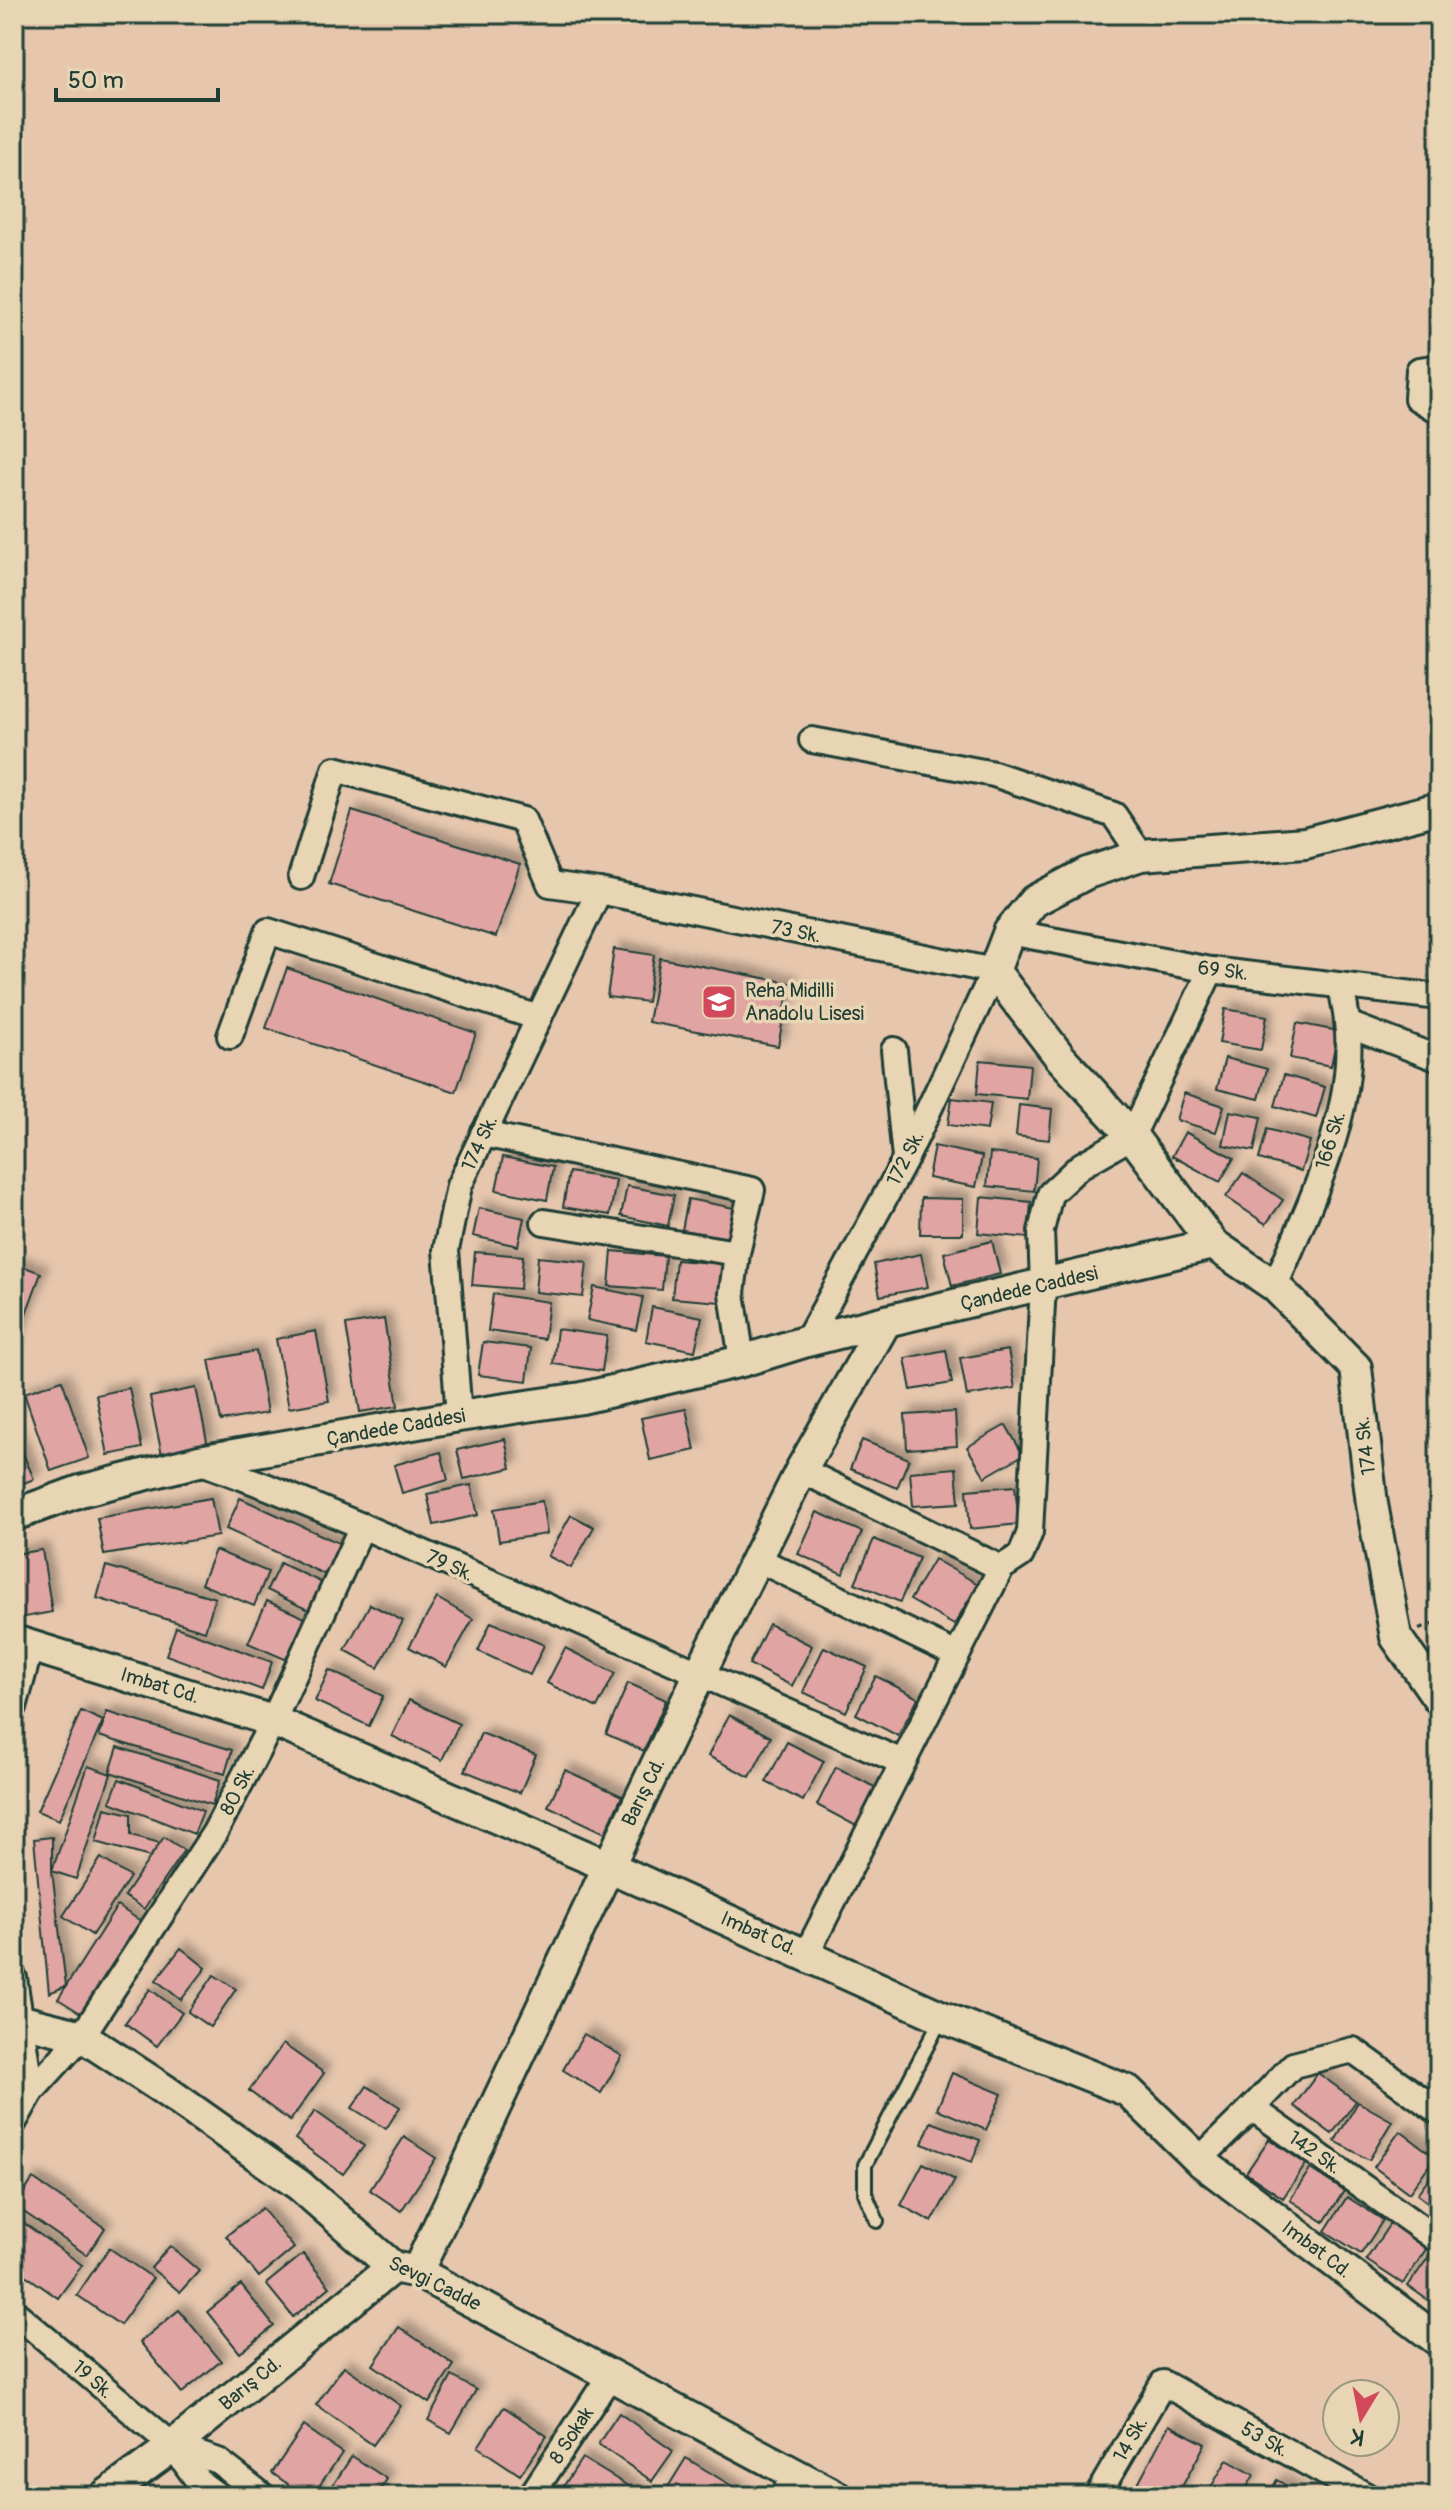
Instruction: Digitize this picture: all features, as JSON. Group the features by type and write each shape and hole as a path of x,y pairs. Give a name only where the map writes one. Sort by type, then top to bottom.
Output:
{"street":[{"path":"1439,367 1419,370 1417,398 1439,411"},
{"path":"812,740 994,774 1114,815 1141,855"},
{"name":"73 Sk.","path":"301,877 335,769 523,820 550,884 599,891 994,971"},
{"path":"1213,1244 1132,1136 1060,1057 994,971 1009,932 1034,901 1087,873 1141,855 1305,843 1439,808"},
{"name":"174 Sk.","path":"459,1416 446,1250 459,1186 599,891"},
{"path":"230,1036 268,931 539,1018"},
{"name":"69 Sk.","path":"1009,932 1211,970 1439,997"},
{"path":"806,1955 1001,1568 1021,1555 1030,1532 1043,1285 1041,1231 1050,1194 1080,1166 1132,1136 1211,970"},
{"name":"172 Sk.","path":"807,1341 905,1160 994,971"},
{"name":"166 Sk.","path":"1275,1286 1338,1124 1347,1075 1348,1024 1341,986"},
{"path":"1348,1024 1439,1059"},
{"path":"894,1050 905,1160"},
{"path":"483,1134 752,1190 737,1253 732,1293 742,1361"},
{"path":"544,1222 737,1253"},
{"name":"174 Sk.","path":"1213,1244 1275,1286 1356,1368 1372,1504 1396,1637 1439,1699"},
{"name":"Çandede Caddesi","path":"14,1515 80,1491 199,1461 582,1398 742,1361 886,1321 1213,1244"},
{"name":"Barış Cd.","path":"105,2496 405,2270 608,1866 801,1470 886,1321"},
{"name":"79 Sk.","path":"199,1461 362,1526 902,1762"},
{"path":"801,1470 1001,1568"},
{"name":"80 Sk.","path":"14,2122 31,2092 82,2036 215,1832 273,1721 362,1526"},
{"path":"757,1559 957,1655"},
{"path":"14,1707 22,1643"},
{"name":"Imbat Cd.","path":"22,1643 273,1721 608,1866 942,2017 1128,2091 1199,2160 1439,2341"},
{"path":"14,1978 17,2020 31,2092"},
{"name":"Sevgi Cadde","path":"17,2020 82,2036 299,2185 405,2270 611,2374 788,2485 836,2496"},
{"path":"1199,2160 1293,2065 1353,2050 1439,2112"},
{"name":"142 Sk.","path":"1252,2108 1439,2241"},
{"name":"19 Sk.","path":"14,2312 173,2446 199,2482 218,2496"},
{"name":"8 Sokak","path":"531,2496 611,2374"},
{"name":"14 Sk.","path":"1097,2496 1163,2383"},
{"name":"53 Sk.","path":"1163,2383 1367,2496"},
{"name":"19 Sk.","path":"173,2446 218,2461 263,2496"}],"lane":[{"path":"877,2221 865,2193 865,2165 942,2017"}],"building":[{"path":"352,811 520,864 496,937 329,884"},
{"path":"614,949 654,955 647,1002 607,997"},
{"path":"660,958 790,983 778,1046 648,1022"},
{"path":"287,968 476,1033 456,1092 266,1028"},
{"path":"1225,1009 1267,1016 1261,1050 1219,1043"},
{"path":"1297,1023 1338,1031 1331,1066 1290,1058"},
{"path":"1225,1058 1267,1069 1259,1099 1217,1089"},
{"path":"980,1060 1030,1065 1027,1099 977,1094"},
{"path":"1284,1075 1325,1087 1316,1118 1275,1106"},
{"path":"1184,1093 1224,1106 1216,1132 1176,1120"},
{"path":"952,1098 991,1103 987,1130 948,1125"},
{"path":"1019,1105 1052,1109 1049,1140 1016,1136"},
{"path":"1230,1111 1261,1117 1254,1151 1223,1145"},
{"path":"1267,1129 1310,1141 1301,1171 1259,1159"},
{"path":"1185,1132 1234,1158 1220,1182 1172,1156"},
{"path":"934,1146 982,1156 976,1187 928,1178"},
{"path":"990,1153 1037,1158 1034,1191 987,1186"},
{"path":"503,1157 553,1167 547,1200 496,1190"},
{"path":"569,1172 616,1180 610,1215 563,1207"},
{"path":"1243,1173 1283,1200 1266,1224 1226,1197"},
{"path":"627,1186 674,1195 668,1226 621,1216"},
{"path":"981,1197 1031,1202 1028,1238 978,1233"},
{"path":"921,1198 963,1199 963,1234 920,1234"},
{"path":"688,1199 734,1208 728,1238 682,1230"},
{"path":"479,1208 524,1218 518,1246 473,1236"},
{"path":"992,1241 1000,1274 952,1286 944,1253"},
{"path":"612,1251 665,1256 662,1290 609,1286"},
{"path":"475,1252 523,1256 520,1289 472,1285"},
{"path":"921,1254 928,1287 880,1296 874,1264"},
{"path":"538,1257 587,1262 583,1297 535,1292"},
{"path":"676,1260 724,1264 720,1302 672,1298"},
{"path":"14,1263 41,1273 14,1346"},
{"path":"594,1287 643,1297 636,1330 587,1320"},
{"path":"493,1294 549,1302 544,1339 488,1331"},
{"path":"652,1307 702,1317 695,1351 646,1341"},
{"path":"384,1319 398,1406 360,1412 346,1325"},
{"path":"557,1329 607,1336 602,1371 553,1364"},
{"path":"316,1331 329,1401 289,1408 276,1339"},
{"path":"483,1342 531,1348 527,1381 478,1375"},
{"path":"946,1350 952,1383 911,1390 905,1358"},
{"path":"1008,1350 1015,1388 967,1396 960,1358"},
{"path":"256,1351 267,1413 221,1421 209,1360"},
{"path":"62,1380 89,1458 51,1471 24,1393"},
{"path":"129,1388 142,1448 108,1455 96,1395"},
{"path":"196,1388 208,1446 162,1455 150,1397"},
{"path":"686,1409 695,1450 650,1460 641,1418"},
{"path":"955,1412 957,1446 907,1449 905,1415"},
{"path":"1006,1425 1023,1455 985,1477 967,1447"},
{"path":"14,1433 34,1479 14,1487"},
{"path":"505,1439 511,1468 464,1479 457,1450"},
{"path":"862,1440 909,1459 897,1488 850,1469"},
{"path":"441,1452 448,1480 402,1493 394,1465"},
{"path":"956,1468 959,1503 913,1506 910,1472"},
{"path":"471,1485 478,1515 434,1525 427,1494"},
{"path":"1015,1486 1019,1524 970,1529 967,1490"},
{"path":"211,1498 218,1536 104,1555 97,1518"},
{"path":"240,1498 343,1545 328,1576 226,1529"},
{"path":"542,1501 547,1534 499,1541 494,1509"},
{"path":"817,1512 862,1532 843,1574 798,1554"},
{"path":"571,1515 594,1527 571,1568 548,1556"},
{"path":"874,1539 919,1558 900,1602 855,1583"},
{"path":"42,1550 52,1612 14,1619 14,1554"},
{"path":"215,1550 268,1572 254,1606 201,1584"},
{"path":"934,1559 978,1584 954,1625 910,1600"},
{"path":"280,1563 325,1584 312,1612 267,1590"},
{"path":"106,1566 215,1598 205,1631 97,1598"},
{"path":"437,1598 473,1619 446,1667 409,1647"},
{"path":"267,1601 305,1618 287,1660 248,1643"},
{"path":"370,1604 403,1621 378,1668 345,1650"},
{"path":"491,1622 544,1645 530,1675 478,1651"},
{"path":"769,1624 812,1646 792,1686 749,1664"},
{"path":"176,1627 272,1662 262,1690 166,1655"},
{"path":"824,1647 867,1667 846,1712 803,1692"},
{"path":"565,1648 615,1673 597,1708 547,1683"},
{"path":"329,1670 383,1696 369,1726 315,1701"},
{"path":"876,1676 918,1698 898,1736 856,1714"},
{"path":"628,1683 666,1700 644,1751 606,1734"},
{"path":"409,1700 459,1724 442,1760 392,1736"},
{"path":"81,1711 103,1721 59,1820 37,1811"},
{"path":"107,1712 232,1750 225,1774 99,1736"},
{"path":"729,1715 771,1737 750,1777 708,1756"},
{"path":"481,1733 536,1755 520,1793 465,1771"},
{"path":"787,1742 824,1761 803,1801 766,1782"},
{"path":"118,1747 220,1780 212,1805 110,1772"},
{"path":"88,1766 111,1774 76,1879 52,1871"},
{"path":"836,1767 880,1790 860,1828 817,1805"},
{"path":"565,1770 622,1796 605,1833 548,1806"},
{"path":"119,1779 203,1811 194,1834 110,1802"},
{"path":"105,1808 131,1814 131,1835 160,1843 150,1857 96,1842"},
{"path":"52,1837 52,1871 66,1986 49,1993 34,1839"},
{"path":"164,1837 184,1850 144,1909 124,1896"},
{"path":"101,1858 130,1877 92,1935 63,1916"},
{"path":"117,1906 141,1921 82,2014 58,1999"},
{"path":"181,1948 206,1968 181,2000 156,1980"},
{"path":"214,1975 236,1989 210,2027 188,2012"},
{"path":"150,1989 182,2013 157,2046 125,2023"},
{"path":"584,2034 622,2056 601,2093 563,2070"},
{"path":"283,2044 324,2073 290,2121 249,2091"},
{"path":"952,2073 1002,2094 986,2130 937,2109"},
{"path":"1318,2073 1356,2101 1332,2134 1294,2106"},
{"path":"367,2086 400,2107 386,2129 352,2108"},
{"path":"1358,2102 1392,2121 1369,2160 1335,2141"},
{"path":"315,2111 364,2146 343,2174 295,2139"},
{"path":"931,2122 980,2140 972,2162 922,2144"},
{"path":"1400,2131 1435,2157 1409,2193 1374,2167"},
{"path":"404,2137 436,2158 401,2211 370,2190"},
{"path":"1269,2139 1306,2164 1283,2198 1246,2173"},
{"path":"923,2163 955,2180 932,2222 901,2205"},
{"path":"1439,2164 1439,2211 1417,2194"},
{"path":"1310,2169 1344,2191 1324,2222 1290,2200"},
{"path":"33,2179 105,2228 87,2255 15,2206"},
{"path":"1347,2197 1383,2220 1361,2254 1325,2231"},
{"path":"262,2208 294,2248 259,2277 226,2236"},
{"path":"14,2216 82,2265 58,2298 14,2267"},
{"path":"1391,2222 1428,2246 1403,2284 1366,2260"},
{"path":"170,2246 199,2271 180,2292 151,2268"},
{"path":"109,2248 153,2278 120,2325 77,2295"},
{"path":"1435,2248 1439,2251 1439,2308 1408,2286"},
{"path":"303,2254 330,2287 293,2317 266,2284"},
{"path":"241,2285 274,2326 240,2353 207,2312"},
{"path":"179,2310 221,2361 182,2393 140,2342"},
{"path":"399,2327 454,2365 429,2403 373,2365"},
{"path":"344,2366 401,2406 373,2445 316,2405"},
{"path":"452,2376 476,2390 451,2433 428,2420"},
{"path":"504,2407 547,2436 520,2475 478,2447"},
{"path":"619,2413 673,2451 652,2481 598,2444"},
{"path":"1169,2425 1205,2444 1177,2496 1158,2496 1137,2485"},
{"path":"304,2426 342,2453 312,2496 305,2496 272,2473"},
{"path":"352,2456 387,2479 376,2496 326,2496"},
{"path":"582,2458 643,2495 570,2496 561,2490"},
{"path":"686,2458 740,2491 737,2496 663,2495"},
{"path":"1227,2460 1254,2475 1242,2496 1228,2496 1211,2487"},
{"path":"1277,2480 1303,2496 1268,2496"}],"place":[{"name":"Reha Midilli Anadolu Lisesi","path":"719,1002"}]}
